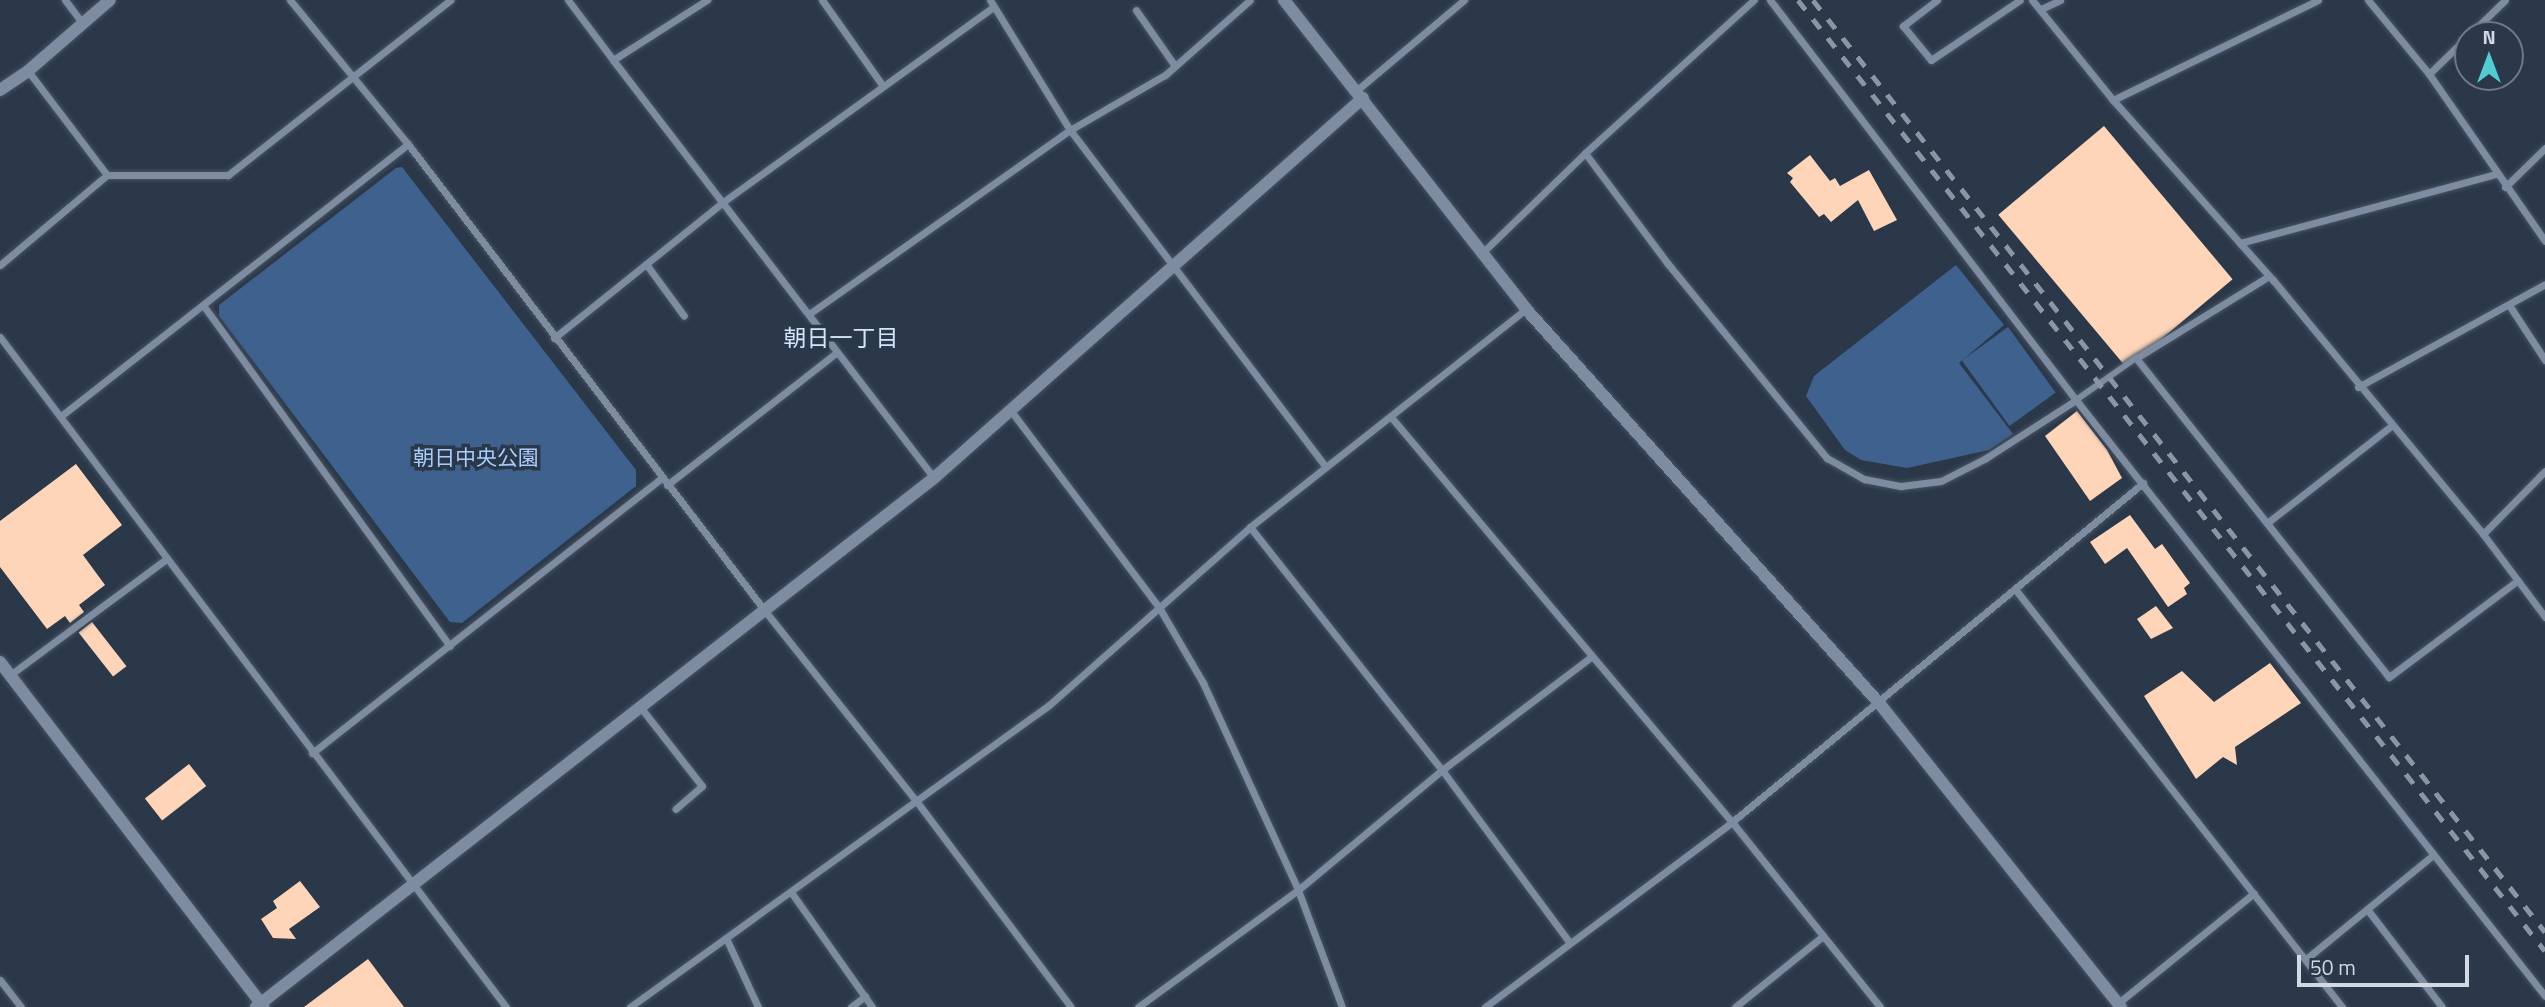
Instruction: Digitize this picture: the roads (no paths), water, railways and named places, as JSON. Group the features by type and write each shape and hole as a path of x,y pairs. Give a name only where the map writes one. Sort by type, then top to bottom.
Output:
{"street":[{"path":"65,0 83,24"},
{"path":"0,90 28,71 110,0"},
{"path":"290,0 408,144 664,481 917,802 1071,1007"},
{"path":"0,265 107,175 228,175 450,0"},
{"path":"568,0 934,478"},
{"path":"613,60 707,0"},
{"path":"822,0 883,86"},
{"path":"809,314 1070,130 1165,75 1250,0"},
{"path":"1284,0 1526,309 1879,703 2118,1006 2254,893"},
{"path":"0,662 261,1006 934,478 1174,267 1464,0"},
{"path":"1483,252 1585,153 1754,0"},
{"path":"1770,0 2076,400 2545,996"},
{"path":"1937,0 1903,26 1931,60 2020,0"},
{"path":"2032,0 2113,100 2269,276 2358,387 2483,534 2545,617"},
{"path":"2041,9 2060,0"},
{"path":"2113,100 2318,0"},
{"path":"2368,0 2429,74 2545,241"},
{"path":"2484,21 2505,0"},
{"path":"554,338 723,202 992,4 1070,130 1326,467"},
{"path":"1136,10 1175,66"},
{"path":"2429,74 2454,50"},
{"path":"28,71 107,175"},
{"path":"61,416 408,144"},
{"path":"2505,187 2545,148"},
{"path":"1585,153 1668,264 1827,458 1864,480 1900,486 1941,481 1986,458 2136,358 2269,276"},
{"path":"2240,243 2496,174"},
{"path":"646,264 684,316"},
{"path":"2358,387 2545,284"},
{"path":"203,305 450,646"},
{"path":"2510,305 2545,359"},
{"path":"630,1007 1049,705 1250,527 1526,309"},
{"path":"0,337 506,1007"},
{"path":"312,753 664,481 836,353"},
{"path":"2136,358 2389,677 2518,580"},
{"path":"1011,411 1160,609 1203,683 1298,890 1342,1007"},
{"path":"1391,417 1732,822 1880,1007"},
{"path":"2267,523 2391,426"},
{"path":"2483,534 2545,471"},
{"path":"1485,1007 1732,822 2143,482"},
{"path":"1250,527 1442,770 1570,943"},
{"path":"10,676 166,559"},
{"path":"2015,589 2342,1007"},
{"path":"1138,1007 1298,890 1442,770 1592,656"},
{"path":"641,708 702,786 676,809"},
{"path":"2306,959 2433,855"},
{"path":"791,892 872,1007"},
{"path":"2367,909 2442,1007"},
{"path":"1735,1007 1823,936"},
{"path":"726,938 758,1007"},
{"path":"0,980 21,1007"},
{"path":"851,1007 865,996"}],"railway":[{"path":"1798,0 2545,951"},
{"path":"1813,0 2545,932"}],"district":[{"name":"朝日一丁目","path":"841,338"}],"park label":[{"name":"朝日中央公園","path":"476,457"}]}
